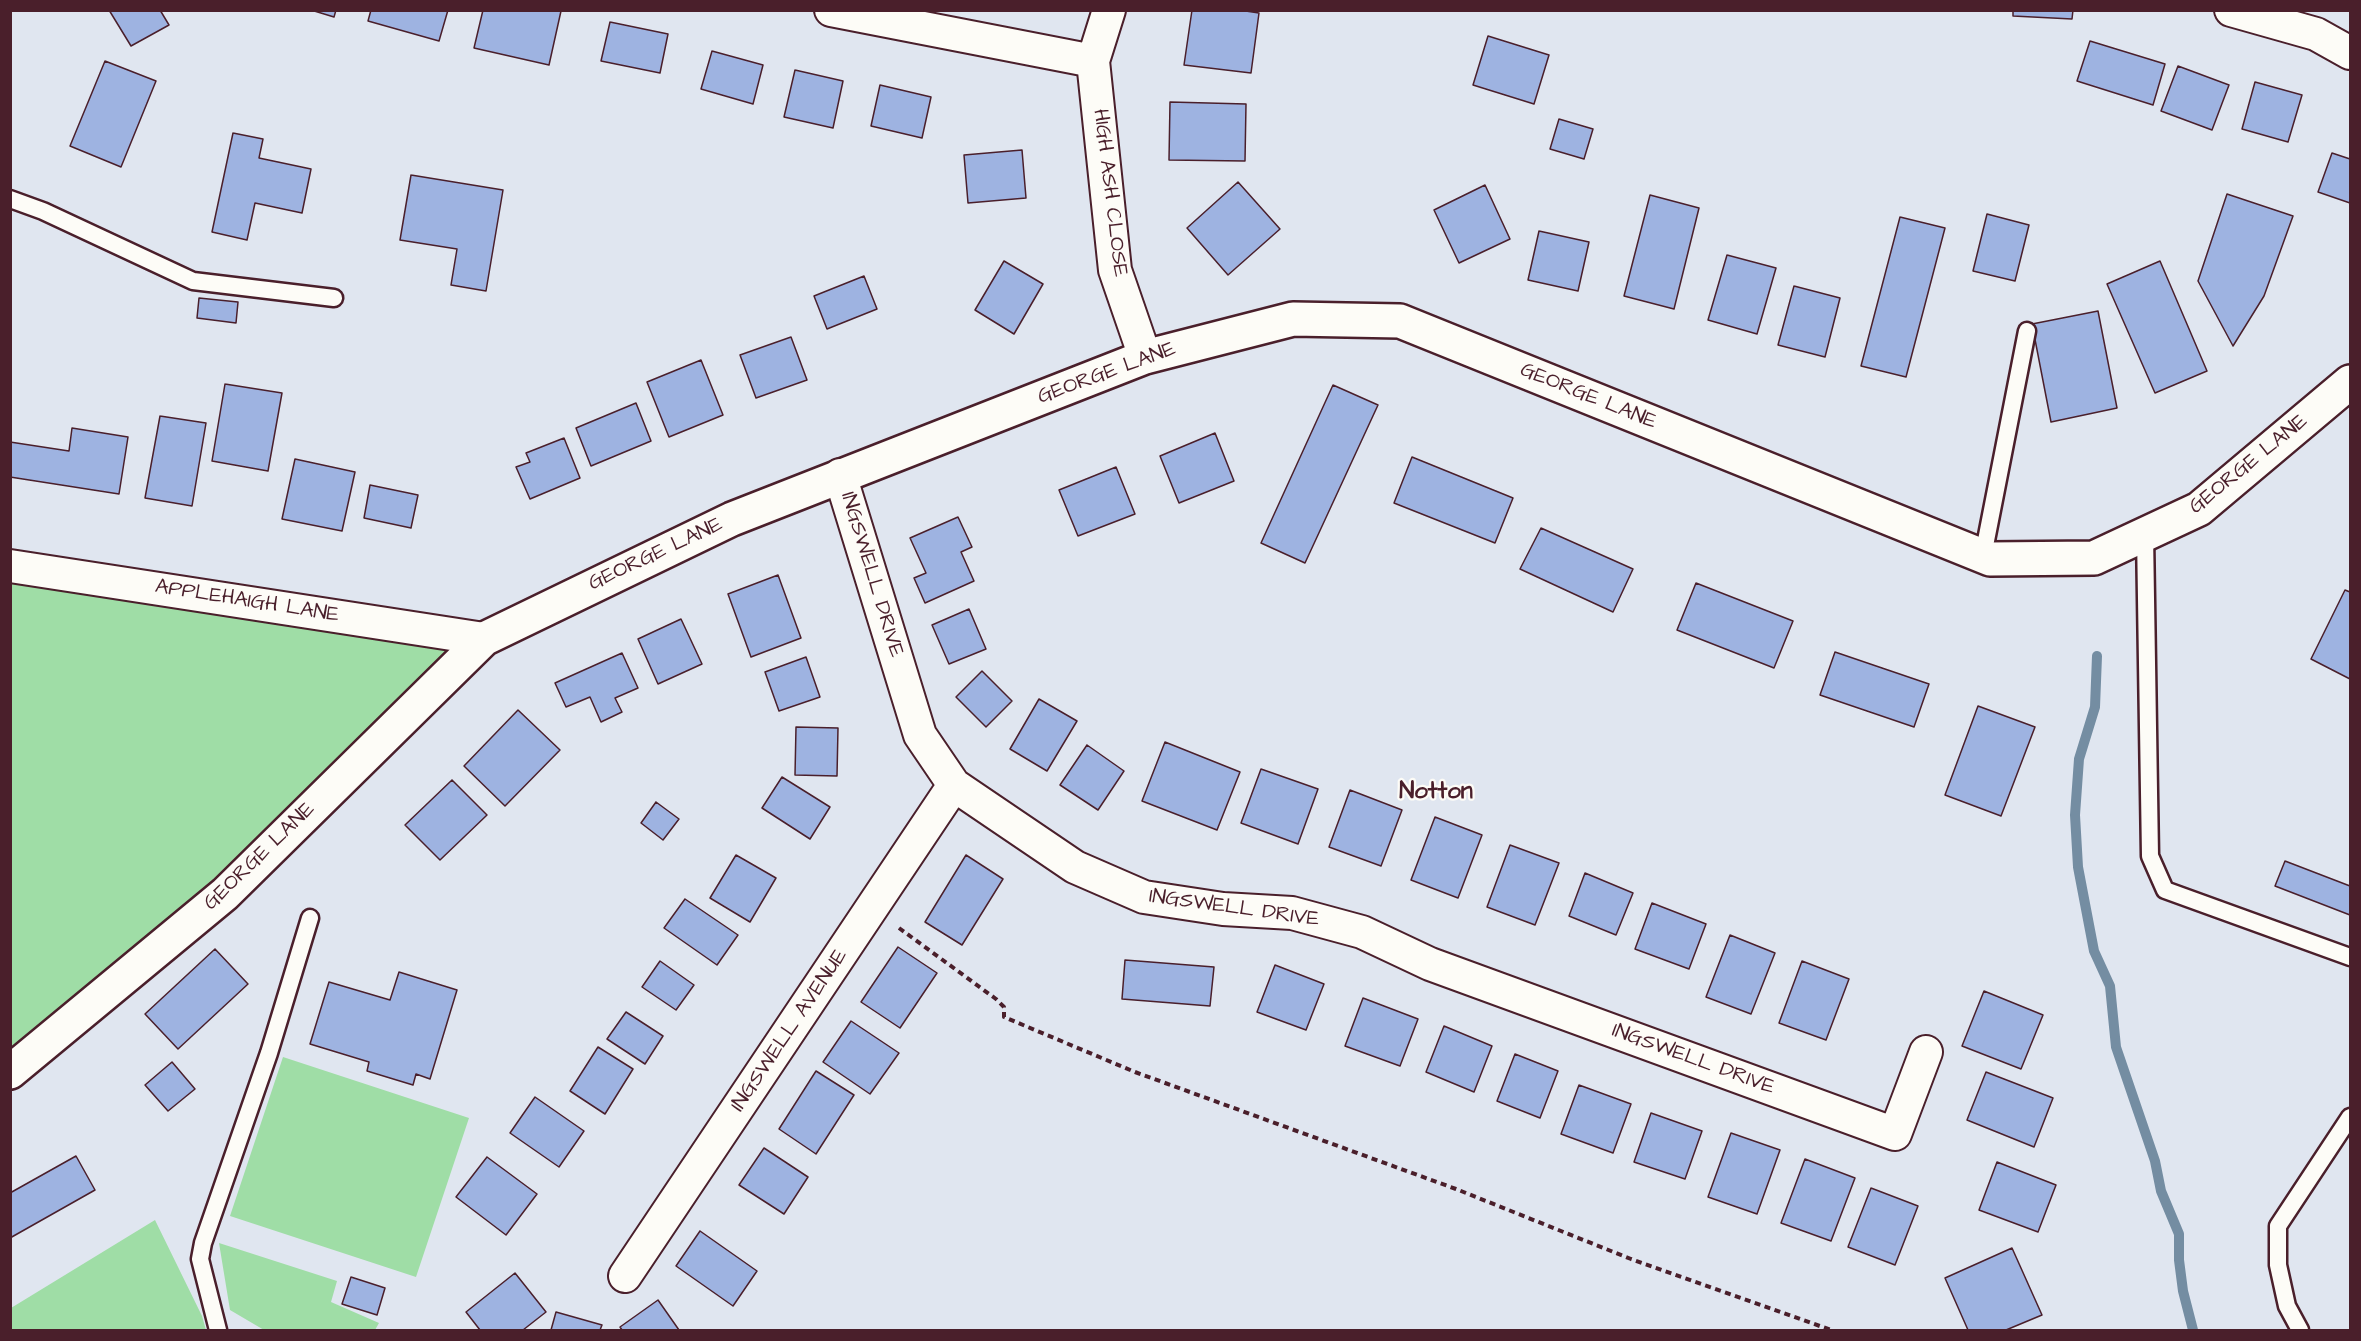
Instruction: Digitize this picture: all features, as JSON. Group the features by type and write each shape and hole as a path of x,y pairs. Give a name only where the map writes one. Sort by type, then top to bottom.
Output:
{"street":[{"path":"831,10 1094,61"},
{"name":"HIGH ASH CLOSE","path":"1109,10 1094,61 1115,270 1144,357"},
{"path":"2231,10 2316,34 2350,53"},
{"name":"GEORGE LANE","path":"10,1072 225,894 484,639 732,519 1144,357 1293,319 1400,321 1990,559 2094,558 2199,509 2350,382"},
{"name":"INGSWELL DRIVE","path":"840,475 920,735 954,785 1075,867 1144,897 1223,909 1292,913 1362,932 1430,964 1895,1134 1926,1052"},
{"name":"APPLEHAIGH LANE","path":"10,566 484,639"},
{"name":"INGSWELL AVENUE","path":"626,1276 954,785"}],"lane":[{"path":"10,199 193,281 334,298"},
{"path":"1983,556 2027,331"},
{"path":"2145,534 2150,856 2165,890 2350,957"},
{"path":"218,1330 200,1259 203,1243 269,1053 310,918"},
{"path":"2300,1330 2287,1306 2278,1265 2278,1226 2350,1117"}],"path":[{"path":"872,908 996,999 1004,1007 1004,1017 1135,1072 1456,1189 1631,1258 1831,1330"}],"green space":[{"path":"10,566 484,639 10,1072"},
{"path":"283,1057 469,1118 416,1277 230,1216"},
{"path":"155,1220 202,1316 206,1330 11,1330 11,1308"},
{"path":"219,1243 337,1281 331,1302 379,1323 375,1330 264,1330 230,1310"}],"building":[{"path":"109,10 160,10 169,25 131,46"},
{"path":"311,10 336,10 334,17"},
{"path":"371,10 448,10 439,41 368,21"},
{"path":"483,10 561,11 549,65 474,48"},
{"path":"1192,10 1239,10 1259,13 1251,73 1184,65"},
{"path":"2013,10 2073,10 2072,19 2013,16"},
{"path":"610,22 668,34 660,73 601,61"},
{"path":"1488,36 1549,55 1534,104 1473,85"},
{"path":"2090,41 2165,64 2153,105 2077,81"},
{"path":"712,51 763,65 753,104 701,89"},
{"path":"105,61 156,81 121,167 70,146"},
{"path":"2178,66 2229,85 2212,130 2161,111"},
{"path":"795,70 843,81 833,128 784,117"},
{"path":"2255,82 2302,95 2288,142 2242,129"},
{"path":"880,85 931,97 922,138 871,126"},
{"path":"1170,102 1246,104 1245,161 1169,160"},
{"path":"1559,119 1593,129 1584,159 1550,149"},
{"path":"233,133 263,139 259,158 311,169 302,213 255,203 247,240 212,232"},
{"path":"1022,150 1026,198 968,203 964,155"},
{"path":"2332,153 2350,159 2350,203 2318,192"},
{"path":"411,175 503,190 486,291 451,285 457,249 400,240"},
{"path":"1238,182 1280,229 1228,275 1187,228"},
{"path":"1485,185 1510,239 1459,263 1434,210"},
{"path":"2227,194 2293,216 2264,296 2233,346 2198,281"},
{"path":"1650,195 1699,208 1674,309 1624,296"},
{"path":"1987,214 2029,225 2015,281 1973,271"},
{"path":"1900,217 1945,228 1906,377 1861,366"},
{"path":"1539,231 1589,242 1578,291 1528,280"},
{"path":"1727,255 1776,268 1757,334 1708,320"},
{"path":"1004,261 1043,284 1014,334 975,310"},
{"path":"2160,261 2207,371 2155,393 2107,284"},
{"path":"864,276 877,309 827,329 814,296"},
{"path":"1794,286 1840,298 1825,357 1778,345"},
{"path":"199,298 238,302 236,323 197,318"},
{"path":"2098,311 2117,408 2051,422 2032,324"},
{"path":"791,337 807,380 756,398 740,355"},
{"path":"701,360 723,415 669,437 647,382"},
{"path":"225,384 282,393 268,471 212,461"},
{"path":"1333,385 1378,405 1305,563 1261,543"},
{"path":"636,403 651,441 591,466 576,428"},
{"path":"160,416 206,423 192,506 145,498"},
{"path":"72,428 128,437 119,494 10,477 10,442 69,451"},
{"path":"1215,433 1234,481 1179,503 1160,456"},
{"path":"564,438 580,478 530,499 516,467 530,462 526,453"},
{"path":"1412,457 1513,498 1495,543 1394,503"},
{"path":"295,459 355,472 342,531 282,519"},
{"path":"1116,467 1135,514 1078,536 1059,490"},
{"path":"370,485 418,495 411,528 364,518"},
{"path":"958,517 972,547 961,552 974,581 925,603 914,578 926,573 910,538"},
{"path":"1541,528 1633,569 1613,612 1520,569"},
{"path":"778,575 801,638 751,657 728,594"},
{"path":"1696,583 1793,621 1774,668 1677,630"},
{"path":"2345,590 2350,592 2350,679 2311,659"},
{"path":"969,609 986,649 949,664 932,625"},
{"path":"681,619 702,664 658,684 638,639"},
{"path":"1835,652 1929,684 1914,727 1820,695"},
{"path":"622,653 638,688 615,698 622,712 601,722 590,697 566,707 555,683"},
{"path":"806,657 820,697 779,711 765,672"},
{"path":"982,671 1012,701 986,727 956,697"},
{"path":"1039,699 1077,721 1047,771 1010,749"},
{"path":"1978,706 2035,727 2001,816 1945,795"},
{"path":"518,710 560,750 505,806 464,766"},
{"path":"796,727 838,728 837,776 795,775"},
{"path":"1165,742 1240,772 1217,830 1142,801"},
{"path":"1087,745 1124,771 1098,810 1060,785"},
{"path":"1261,769 1318,789 1298,844 1241,823"},
{"path":"782,777 830,807 810,839 762,808"},
{"path":"452,780 487,815 440,860 405,825"},
{"path":"1350,790 1402,810 1381,866 1329,847"},
{"path":"656,802 679,819 663,840 641,823"},
{"path":"1435,817 1482,835 1458,898 1411,880"},
{"path":"1510,845 1559,863 1535,925 1487,907"},
{"path":"736,855 776,878 750,922 710,898"},
{"path":"966,855 1003,879 962,945 925,922"},
{"path":"2285,861 2350,886 2350,915 2275,886"},
{"path":"1585,873 1633,893 1616,935 1569,916"},
{"path":"685,899 738,935 717,965 664,928"},
{"path":"1652,903 1706,924 1689,969 1635,949"},
{"path":"1730,935 1775,953 1751,1014 1706,997"},
{"path":"898,947 937,973 900,1028 861,1002"},
{"path":"215,949 248,984 178,1049 145,1014"},
{"path":"1125,960 1214,967 1210,1006 1122,999"},
{"path":"660,961 694,985 676,1010 642,987"},
{"path":"1802,961 1849,979 1826,1040 1779,1023"},
{"path":"1275,965 1324,984 1306,1030 1257,1012"},
{"path":"399,972 457,990 430,1079 416,1074 413,1085 367,1071 369,1062 310,1044 329,982 390,1000"},
{"path":"1984,991 2043,1015 2021,1069 1962,1046"},
{"path":"1363,998 1418,1019 1400,1066 1345,1046"},
{"path":"626,1012 663,1036 645,1064 607,1039"},
{"path":"851,1021 899,1053 870,1094 823,1062"},
{"path":"1444,1026 1492,1046 1474,1092 1426,1072"},
{"path":"598,1047 633,1069 605,1114 570,1091"},
{"path":"1515,1054 1558,1071 1540,1118 1497,1101"},
{"path":"172,1062 195,1089 168,1111 145,1085"},
{"path":"816,1071 854,1095 816,1154 779,1129"},
{"path":"1986,1072 2053,1098 2034,1147 1967,1120"},
{"path":"1579,1085 1631,1104 1613,1153 1561,1134"},
{"path":"535,1097 584,1131 559,1167 510,1133"},
{"path":"1651,1113 1702,1131 1685,1179 1634,1162"},
{"path":"1731,1133 1780,1150 1757,1214 1708,1197"},
{"path":"764,1148 808,1177 784,1214 739,1185"},
{"path":"76,1156 95,1190 10,1238 10,1193"},
{"path":"487,1157 537,1194 506,1235 456,1197"},
{"path":"1805,1159 1855,1178 1831,1241 1781,1223"},
{"path":"1997,1162 2056,1185 2038,1232 1979,1210"},
{"path":"1871,1188 1918,1206 1895,1265 1848,1247"},
{"path":"700,1231 757,1271 733,1306 676,1266"},
{"path":"2012,1248 2042,1315 2006,1330 1968,1330 1945,1278"},
{"path":"515,1273 546,1312 523,1330 480,1330 466,1312"},
{"path":"351,1277 385,1288 377,1315 342,1304"},
{"path":"658,1300 679,1330 622,1330 620,1327"},
{"path":"556,1312 602,1325 600,1330 551,1330"}],"waterway":[{"path":"2097,656 2095,707 2079,759 2075,815 2078,867 2094,951 2110,986 2116,1047 2155,1161 2161,1191 2179,1234 2179,1260 2183,1291 2193,1330"}],"district":[{"name":"Notton","path":"1436,793"}]}
